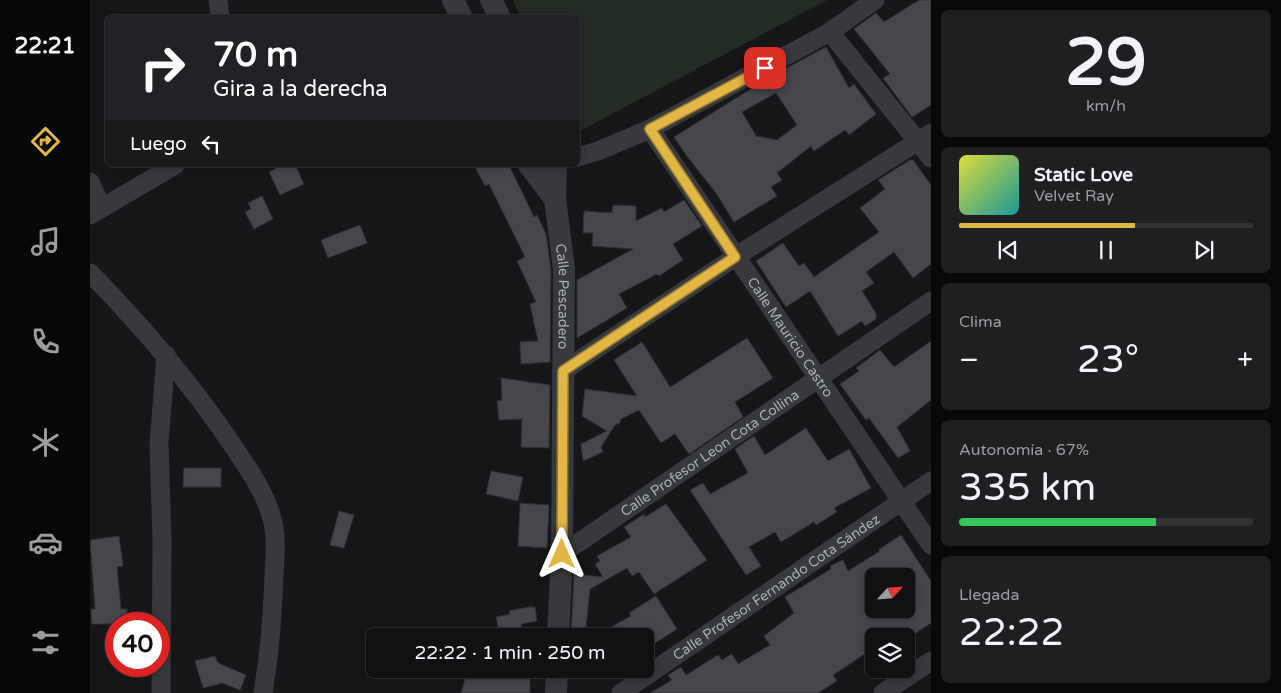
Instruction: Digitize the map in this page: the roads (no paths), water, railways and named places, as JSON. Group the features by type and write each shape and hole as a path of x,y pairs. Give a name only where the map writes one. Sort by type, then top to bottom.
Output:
{"street":[{"path":"218,0 220,15"},
{"path":"454,0 461,15"},
{"path":"492,0 499,15"},
{"path":"580,156 598,151 650,129 830,32 876,0"},
{"path":"830,32 924,137 931,158"},
{"name":"Calle Mauricio Castro","path":"650,129 931,545"},
{"path":"563,371 735,257 924,137"},
{"path":"90,182 96,211 172,167"},
{"path":"536,167 556,199"},
{"name":"Calle Pescadero","path":"556,167 556,199 564,269 562,554 558,628"},
{"path":"90,273 166,355 196,393 262,491 273,520 276,536 271,647 263,693"},
{"name":"Calle Profesor Leon Cota Collina","path":"562,554 931,301"},
{"path":"161,693 162,540 159,444 166,355"},
{"name":"Calle Profesor Fernando Cota Sández","path":"622,693 931,481"},
{"path":"883,693 931,661"},
{"path":"556,693 557,678"}]}
